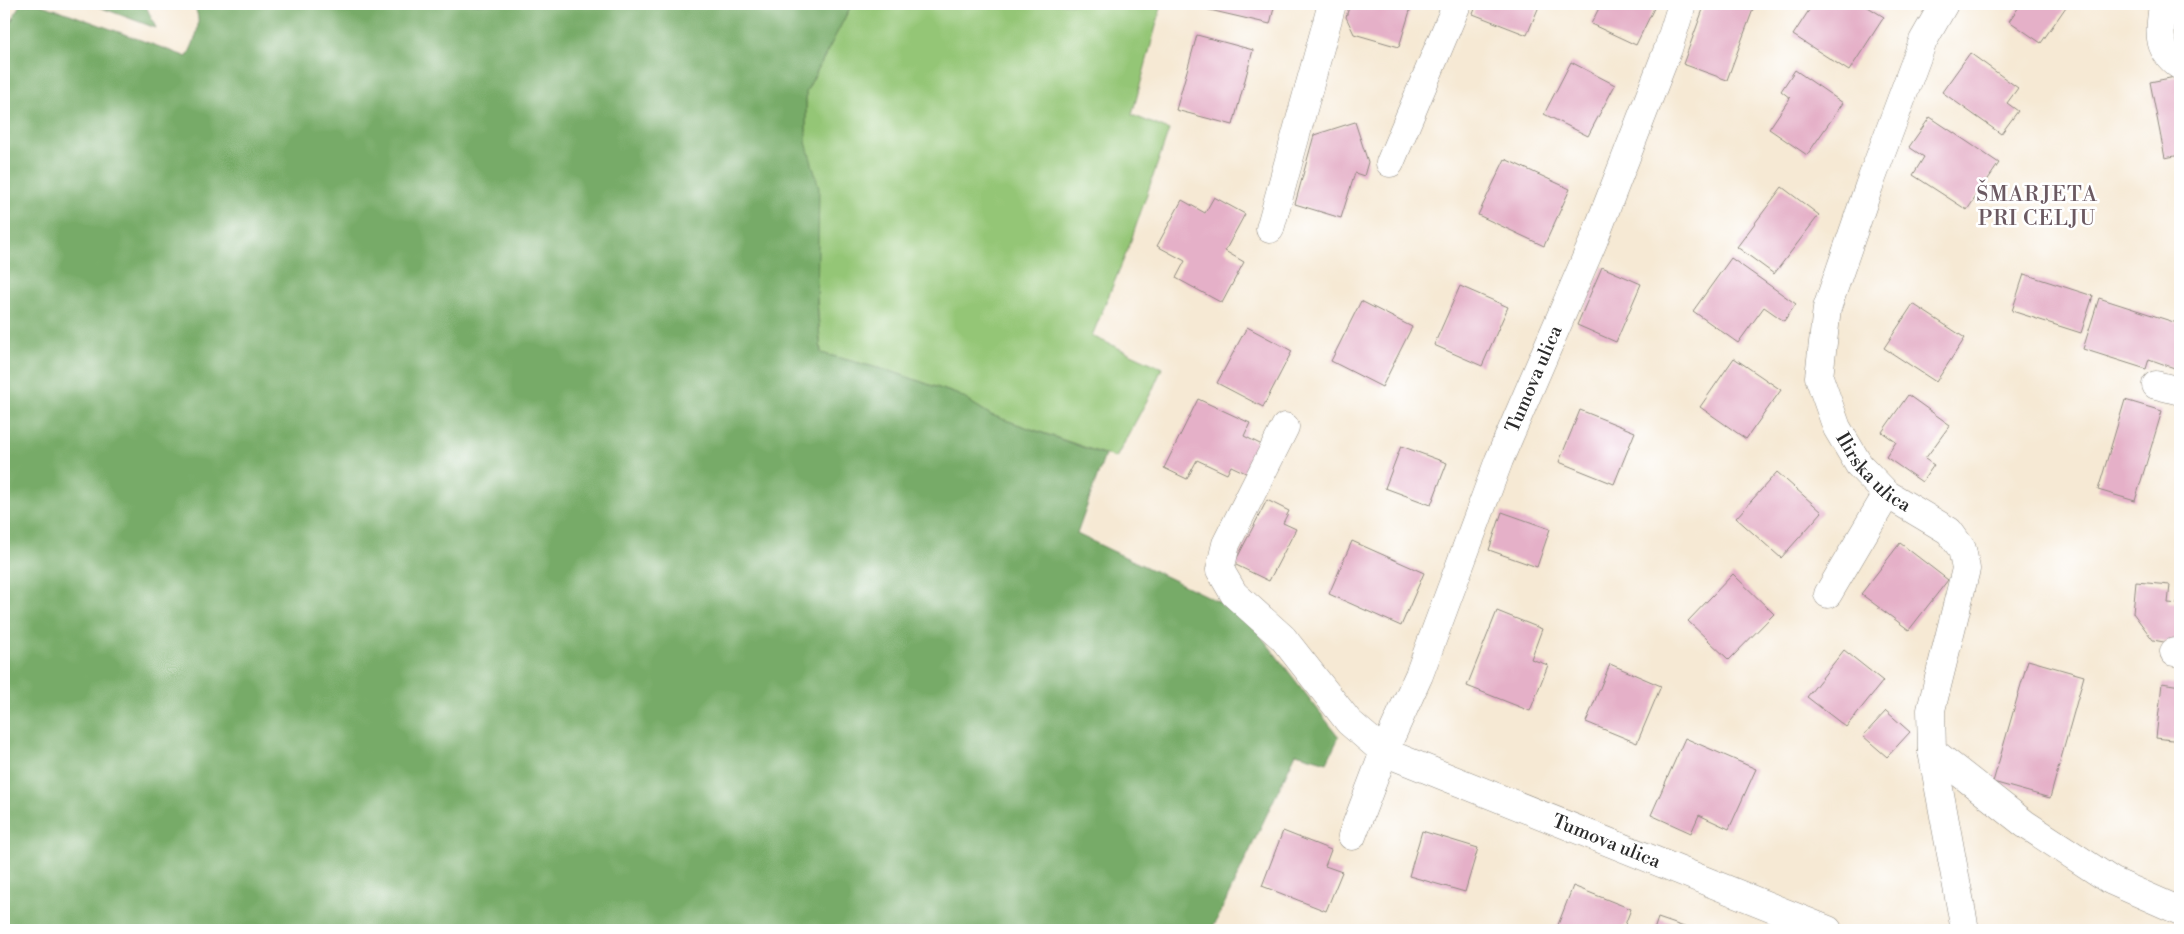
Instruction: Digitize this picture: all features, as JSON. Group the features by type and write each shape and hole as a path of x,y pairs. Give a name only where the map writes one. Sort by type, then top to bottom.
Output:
{"street":[{"path":"1270,229 1332,4"},
{"path":"1390,164 1457,4"},
{"name":"Tumova ulica","path":"1384,752 1419,675 1499,460 1593,242 1668,49 1682,4"},
{"name":"Ilirska ulica","path":"1944,4 1922,41 1868,186 1827,308 1819,377 1837,428 1859,466 1887,494 1948,531 1962,549 1966,569 1931,710 1932,751 1965,930"},
{"path":"2163,4 2161,47 2170,59 2180,66"},
{"name":"Tumova ulica","path":"1285,427 1226,544 1220,570 1234,594 1283,638 1349,722 1384,752 1828,930"},
{"path":"1828,594 1887,494"},
{"path":"1932,751 2025,824 2112,881 2180,911"},
{"path":"1352,836 1384,752"}],"green space":[{"path":"20,4 38,4 70,14 187,57 195,38 198,24 198,17 193,4 852,4 806,92 806,142 819,188 817,303 821,353 893,372 959,395 991,415 1105,455 1077,534 1236,610 1258,632 1339,737 1327,762 1296,753 1212,930 4,930 4,37"},
{"path":"91,4 145,4 156,28"},
{"path":"852,4 1162,4 1132,115 1169,130 1128,249 1092,336 1162,368 1152,391 1116,458 991,415 959,395 893,372 821,353 806,143 806,92"}],"building":[{"path":"1202,4 1275,4 1270,24 1201,8"},
{"path":"1350,4 1412,4 1399,47 1354,34 1346,17"},
{"path":"1477,4 1540,4 1527,35 1473,14"},
{"path":"1601,4 1656,4 1636,45 1591,24"},
{"path":"1705,4 1755,4 1727,80 1683,64"},
{"path":"1813,4 1826,6 1828,4 1863,4 1884,17 1849,71 1793,35"},
{"path":"2021,4 2068,4 2041,43 2009,21"},
{"path":"1197,35 1253,50 1233,125 1176,110"},
{"path":"1970,53 2018,88 2007,103 2018,111 2001,134 1942,92"},
{"path":"1571,62 1615,85 1588,136 1544,114"},
{"path":"1795,70 1843,103 1807,155 1769,129 1790,98 1781,91"},
{"path":"2180,76 2180,155 2165,158 2150,82"},
{"path":"1930,117 1999,163 1967,210 1913,175 1924,157 1909,147"},
{"path":"1355,122 1368,162 1364,176 1355,173 1341,218 1295,204 1314,135"},
{"path":"1505,159 1570,189 1544,246 1478,215"},
{"path":"1782,187 1819,215 1774,274 1737,247"},
{"path":"1214,197 1245,214 1225,251 1244,262 1222,303 1176,278 1185,261 1157,246 1182,200 1205,213"},
{"path":"1731,258 1796,304 1784,321 1764,307 1738,343 1693,311"},
{"path":"1602,267 1641,284 1616,342 1577,325"},
{"path":"2024,274 2093,296 2081,333 2012,311"},
{"path":"1460,286 1508,307 1482,366 1434,345"},
{"path":"2099,298 2180,324 2180,370 2149,359 2146,369 2083,349"},
{"path":"1361,301 1412,327 1382,387 1331,361"},
{"path":"1913,304 1965,338 1936,382 1884,348"},
{"path":"1247,327 1292,351 1263,407 1217,383"},
{"path":"1734,358 1781,390 1746,439 1700,407"},
{"path":"1908,395 1950,425 1925,459 1934,465 1922,482 1886,457 1896,442 1882,432"},
{"path":"1198,399 1250,423 1244,436 1262,445 1248,474 1231,466 1227,474 1197,460 1187,479 1164,468"},
{"path":"2125,400 2162,411 2135,501 2098,490"},
{"path":"1580,410 1635,432 1614,484 1559,462"},
{"path":"1401,446 1447,463 1431,505 1385,488"},
{"path":"1777,472 1822,512 1781,558 1736,518"},
{"path":"1267,500 1289,511 1283,523 1296,529 1269,581 1234,564"},
{"path":"1502,512 1550,529 1537,567 1489,550"},
{"path":"1352,541 1424,573 1401,626 1329,594"},
{"path":"1900,543 1948,580 1909,630 1861,594"},
{"path":"1733,574 1774,614 1729,660 1688,621"},
{"path":"2136,582 2170,585 2168,603 2180,604 2180,645 2153,640 2133,613"},
{"path":"1497,611 1542,629 1531,659 1548,665 1530,711 1467,686"},
{"path":"1844,650 1883,681 1846,727 1807,697"},
{"path":"2028,660 2084,676 2050,798 1993,782"},
{"path":"1610,664 1661,686 1637,743 1586,722"},
{"path":"2162,683 2180,686 2180,741 2156,738"},
{"path":"1886,711 1910,732 1887,757 1863,736"},
{"path":"1685,738 1756,769 1729,829 1699,815 1691,833 1651,815"},
{"path":"1283,831 1331,850 1325,866 1342,872 1326,911 1262,886"},
{"path":"1422,831 1478,848 1465,892 1409,876"},
{"path":"1573,886 1631,909 1623,930 1556,930"},
{"path":"1658,918 1693,930 1654,930"}],"district":[{"name":"ŠMARJETA PRI CELJU","path":"2037,207"}]}
